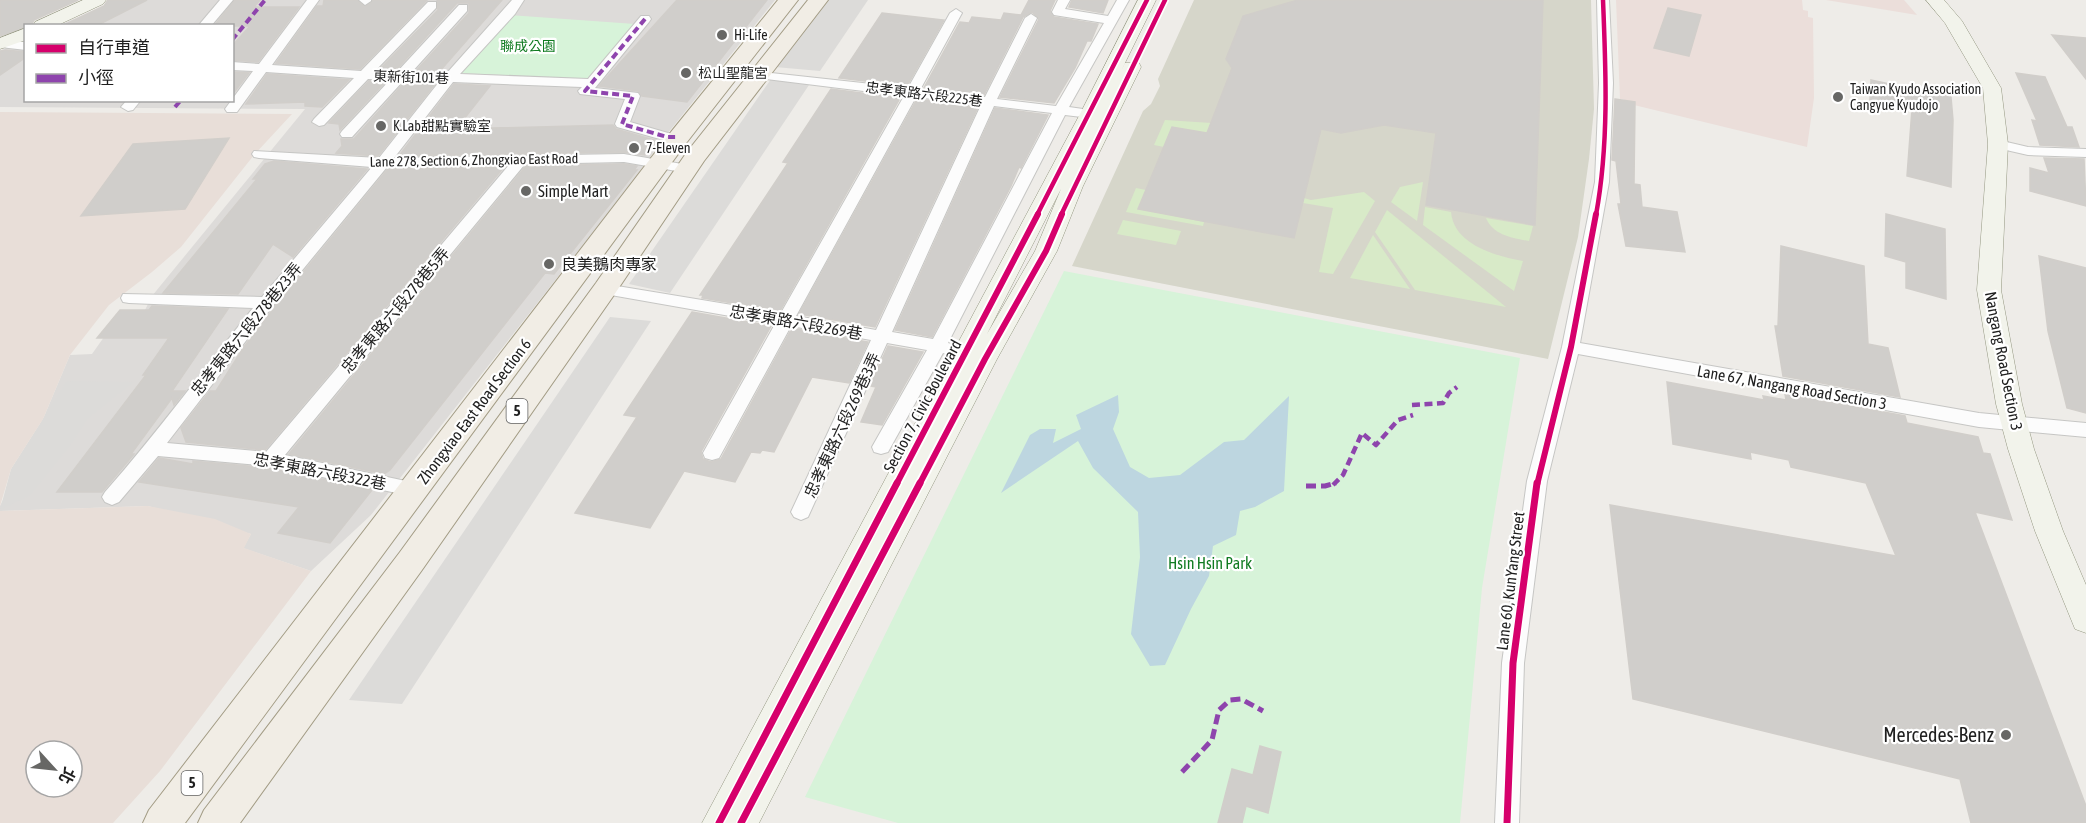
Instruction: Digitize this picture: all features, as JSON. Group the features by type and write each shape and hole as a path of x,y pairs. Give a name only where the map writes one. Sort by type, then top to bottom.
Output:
{"main road":[{"name":"Zhongxiao East Road Section 6","path":"162,823 679,137 789,0"},
{"name":"Zhongxiao East Road Section 6","path":"217,823 411,561 688,169 758,74 818,0"}],"street":[{"path":"45,24 97,0"},
{"path":"206,24 227,0"},
{"path":"232,109 264,69 313,0"},
{"name":"忠孝東路六段278巷23弄","path":"112,497 154,449 266,303 383,163 449,78 511,11 518,0"},
{"path":"1064,0 1058,12 1112,20"},
{"path":"881,447 938,346 1061,110 1123,0"},
{"name":"Section 7, Civic Boulevard","path":"741,823 975,356 1147,0"},
{"name":"Section 7, Civic Boulevard","path":"719,823 975,356 1046,251 1073,186 1165,0"},
{"name":"Lane 60, KunYang Street","path":"1507,823 1513,663 1537,481 1571,347 1602,182 1606,83 1603,0"},
{"name":"Nangang Road Section 3","path":"1935,0 1953,21 1992,88 1998,144 1989,290 2013,422 2049,531 2086,620"},
{"path":"319,122 432,5"},
{"path":"347,134 463,8"},
{"path":"712,453 957,13"},
{"name":"忠孝東路六段269巷3弄","path":"801,513 989,102 1031,18"},
{"path":"645,19 590,83 585,92 633,96 622,124 679,137"},
{"path":"1,44 24,34"},
{"path":"1,44 24,46"},
{"name":"東新街101巷","path":"234,66 366,75 590,83"},
{"name":"忠孝東路六段225巷","path":"758,74 1090,114"},
{"path":"1998,144 2028,151 2086,153"},
{"name":"Lane 278, Section 6, Zhongxiao East Road","path":"259,154 383,163 624,158 688,169"},
{"name":"忠孝東路六段278巷5弄","path":"271,459 520,161"},
{"name":"忠孝東路六段269巷","path":"605,289 938,346 975,356"},
{"path":"129,298 266,303"},
{"name":"Lane 67, Nangang Road Section 3","path":"1571,347 1979,420 2086,430"},
{"name":"忠孝東路六段322巷","path":"154,449 271,459 415,490"}],"shaded area":[{"path":"117,0 775,0 667,134 630,185 371,515 311,571 243,548 251,534 148,506 0,511 0,506 43,419 70,355 92,354 121,313 145,310 152,296 305,109 0,107 0,51 24,41 24,102 234,102 234,24 62,24"},
{"path":"823,0 868,0 820,71 775,67"},
{"path":"1194,0 1591,0 1594,109 1589,159 1578,237 1548,359 1072,266 1143,111 1151,104 1160,86 1158,79"},
{"path":"1616,0 1802,0 1803,10 1808,11 1808,17 1813,18 1814,98 1807,147 1634,105 1634,102 1620,99"},
{"path":"1826,0 1904,0 1917,15"},
{"path":"771,79 811,82 670,293 629,284"},
{"path":"0,112 292,114 254,155 181,247 109,305 70,355 43,419 11,469 0,506"},
{"path":"610,317 651,321 402,704 349,700"},
{"path":"67,381 133,382 87,419 71,444 29,496 0,510 11,469"},
{"path":"148,506 215,519 251,534 244,548 311,571 160,771 113,823 0,823 0,511"}],"green space":[{"name":"聯成公園","path":"509,15 635,24 587,79 461,73"},
{"path":"1165,120 1227,124 1223,136 1172,127 1164,147 1154,145"},
{"path":"1423,182 1417,221 1391,202 1400,187"},
{"path":"1136,188 1146,190 1139,209 1204,222 1203,226 1126,212"},
{"path":"1364,192 1375,201 1333,274 1319,272 1333,208 1303,203 1304,198 1311,200"},
{"path":"1425,207 1451,212 1460,233 1478,247 1523,261 1514,291 1423,225"},
{"path":"1387,210 1506,307 1415,290 1375,232"},
{"path":"1486,218 1533,226 1529,241 1498,232"},
{"path":"1123,220 1181,231 1176,245 1117,234"},
{"path":"1373,235 1410,289 1350,278"},
{"name":"Hsin Hsin Park","path":"1064,271 1520,358 1482,588 1460,823 898,823 805,797"}],"water":[{"path":"1118,395 1119,412 1113,429 1130,467 1149,478 1180,475 1224,442 1244,440 1289,396 1284,491 1255,507 1240,511 1236,535 1213,546 1209,576 1165,665 1150,666 1131,634 1140,557 1138,512 1093,468 1078,441 1001,493 1030,435 1040,429 1056,429 1053,443 1081,429 1076,415"}],"building":[{"path":"0,0 78,0 34,20 32,24 24,24 24,28 0,36"},
{"path":"108,0 147,0 100,24 66,24 104,6"},
{"path":"235,0 260,0 254,7 299,7 258,62 234,60 234,44 250,26 216,24"},
{"path":"324,0 357,0 365,7 373,0 427,0 360,69 276,63 317,6 323,6"},
{"path":"437,0 502,0 439,72 416,71 469,13 469,3 457,3 396,70 380,69 438,10"},
{"path":"677,0 767,0 687,102 642,96 638,91 599,86"},
{"path":"1029,0 1055,0 1050,11 1054,17 1098,24 1091,41 1087,41 1075,68 1054,103 1000,97 1039,19 1032,12 1023,17 984,95 924,88 960,22 969,23 972,17 1001,20 1004,13 1021,15"},
{"path":"1072,0 1108,0 1103,13 1069,7"},
{"path":"1298,0 1543,0 1535,225 1426,205 1436,133 1384,125 1341,133 1321,129 1294,238 1138,209 1172,127 1207,133 1232,68 1226,59 1243,16"},
{"path":"1668,8 1701,15 1689,56 1654,48"},
{"path":"882,13 944,20 907,86 839,78"},
{"path":"2052,35 2086,38 2086,79"},
{"path":"0,51 24,52 24,58 0,75"},
{"path":"234,72 249,73 234,92"},
{"path":"2016,73 2045,77 2067,127 2072,127 2079,147 2040,145 2032,120 2037,121"},
{"path":"267,74 349,80 322,107 305,106 305,102 246,104"},
{"path":"1871,80 1951,97 1953,120 1951,187 1907,176 1912,109 1870,100"},
{"path":"369,81 385,82 340,130 339,124 329,123"},
{"path":"405,82 435,84 378,156 336,153 342,146 341,139 354,139"},
{"path":"454,84 490,86 456,129 613,125 616,129 657,141 645,155 624,152 399,156"},
{"path":"831,89 900,98 780,311 702,298 703,295 700,295 788,163 783,162"},
{"path":"917,99 978,107 875,327 799,314"},
{"path":"1615,99 1635,102 1634,184 1640,185 1642,207 1677,212 1685,252 1626,246 1618,204 1621,204 1616,161 1612,160"},
{"path":"995,108 1048,115 932,337 895,330"},
{"path":"229,138 185,209 81,216 133,144"},
{"path":"2044,158 2084,159 2086,206 2030,191 2030,168 2049,173"},
{"path":"274,161 367,169 293,257 273,244 238,294 163,293 257,179 253,179 265,164"},
{"path":"624,164 637,166 634,170 637,170 554,274 545,273 390,470 384,474 289,454 526,166"},
{"path":"504,167 265,450 186,442 181,428 210,391 216,391 244,347 274,308 388,169"},
{"path":"1886,214 1945,229 1946,299 1906,288 1906,262 1885,256"},
{"path":"1781,246 1864,266 1868,344 1888,348 1900,397 1783,376 1775,326 1778,326"},
{"path":"2039,256 2086,268 2086,413 2067,408 2048,331"},
{"path":"152,306 228,309 172,391 185,391 174,405 172,398 131,454 134,454 102,492 57,492 146,375 143,375 169,338 97,338 120,310 149,310"},
{"path":"692,312 771,326 701,452 703,459 711,462 721,459 792,328 868,342 849,383 812,377 774,452 762,450 760,453 751,452 735,482 684,471 650,528 575,513 637,417 624,415"},
{"path":"888,346 923,352 882,425 861,422 876,387 870,386"},
{"path":"1667,382 1764,400 1763,396 1786,400 1785,394 1905,416 1907,423 1978,437 1983,453 1990,454 2012,520 1975,512 2086,806 2086,823 1971,823 1960,779 1633,699 1610,505 1896,556 1866,483 1791,467 1789,460 1750,452 1751,459 1673,444"},
{"path":"159,458 193,464 193,461 271,468 372,490 330,543 278,533 299,507 139,482"},
{"path":"1260,746 1281,752 1268,813 1246,806 1242,823 1218,823 1232,769 1253,775"}],"marked path":[{"path":"234,38 265,0"},
{"path":"645,19 585,91 633,96 622,124 667,137 679,137"},
{"path":"175,107 179,102"},
{"path":"1412,405 1443,403 1449,393 1457,387"},
{"path":"1306,486 1335,484 1343,475 1362,433 1376,445 1393,424 1404,417 1413,415"},
{"path":"1182,772 1212,740 1219,710 1230,700 1241,699 1263,711"}],"cycle path":[{"path":"719,823 1090,114 1147,0"},
{"path":"741,823 985,359 1046,251 1073,186 1165,0"},
{"path":"1507,823 1513,663 1537,481 1571,347 1602,182 1606,83 1603,0"}],"place":[{"name":"Hi-Life","path":"722,35"},
{"name":"松山聖龍宮","path":"686,73"},
{"name":"Taiwan Kyudo Association Cangyue Kyudojo","path":"1838,97"},
{"name":"K.Lab甜點實驗室","path":"381,126"},
{"name":"7-Eleven","path":"634,148"},
{"name":"Simple Mart","path":"526,191"},
{"name":"良美鵝肉專家","path":"549,264"},
{"name":"Mercedes-Benz","path":"2006,735"}]}
